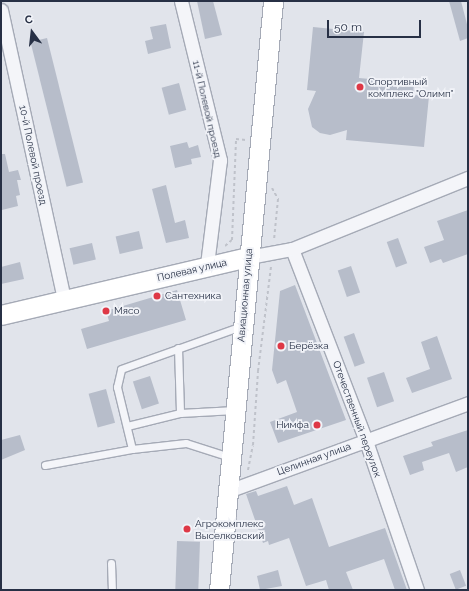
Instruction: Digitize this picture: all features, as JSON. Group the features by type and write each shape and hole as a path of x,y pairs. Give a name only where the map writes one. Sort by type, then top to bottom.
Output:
{"main road":[{"name":"Авиационная улица","path":"219,590 273,1"},
{"name":"Полевая улица","path":"1,315 64,300 207,261 249,257"}],"street":[{"name":"11-й Полевой проезд","path":"181,1 220,160 207,261"},
{"name":"10-й Полевой проезд","path":"1,10 64,300"},
{"name":"Полевая улица","path":"249,257 292,249 468,178"},
{"name":"Отечественный переулок","path":"292,249 366,440 417,590"},
{"name":"Целинная улица","path":"228,491 468,403"}],"lane":[{"path":"132,449 117,387 121,369 242,326"},
{"path":"178,348 180,414"},
{"path":"127,426 180,414 235,410"},
{"path":"45,465 132,449 186,443 230,457"},
{"path":"111,563 112,590"}],"path":[{"path":"207,261 232,240 236,139 260,142"}],"building":[{"path":"197,1 213,1 222,35 205,39"},
{"path":"449,1 461,1 468,28 468,38 460,41"},
{"path":"166,24 171,48 148,54 145,41 153,39 150,27"},
{"name":"Спортивный комплекс \"Олимп\"","path":"313,27 364,32 359,78 414,83 413,95 429,96 424,147 346,140 347,130 330,135 320,133 312,127 308,109 316,91 307,90"},
{"path":"47,38 83,183 67,187 31,42"},
{"path":"179,83 186,110 169,115 162,88"},
{"path":"187,142 189,148 198,145 201,157 191,159 192,164 175,168 170,146"},
{"path":"1,154 5,154 9,172 18,170 21,180 17,180 20,195 16,196 18,206 2,210"},
{"path":"166,185 175,223 185,220 189,238 166,243 152,189"},
{"path":"468,210 468,254 443,263 441,259 430,263 424,247 444,240 437,221"},
{"path":"139,231 143,249 120,254 116,236"},
{"path":"398,238 407,263 396,267 387,242"},
{"path":"92,243 96,260 73,265 70,248"},
{"path":"20,262 24,279 1,284 1,267"},
{"path":"351,266 360,292 347,297 338,271"},
{"path":"295,285 346,420 278,443 270,422 297,412 286,380 277,384 272,370 280,291"},
{"path":"177,290 186,320 87,349 81,329 109,321 106,311"},
{"path":"354,333 365,363 355,367 344,337"},
{"path":"437,336 452,379 412,393 406,378 430,369 421,342"},
{"path":"384,372 394,401 377,407 367,378"},
{"path":"150,376 159,404 142,409 133,382"},
{"path":"106,389 115,423 98,427 89,394"},
{"path":"468,430 468,467 456,472 449,453 422,462 424,470 410,475 403,456 433,446 431,442"},
{"path":"20,435 25,450 1,460 1,440"},
{"path":"287,486 294,505 312,498 329,547 385,528 407,590 395,590 384,559 346,572 353,590 329,590 326,580 306,586 289,538 269,545 268,541 263,543 246,494 256,491 258,496"},
{"path":"177,541 200,542 198,590 175,590"},
{"path":"278,570 282,586 260,590 257,576"},
{"path":"460,570 466,586 456,590 450,574"}],"place":[{"name":"Спортивный комплекс \"Олимп\"","path":"360,87"},
{"name":"Сантехника","path":"157,296"},
{"name":"Мясо","path":"106,311"},
{"name":"Берёзка","path":"281,346"},
{"name":"Нимфа","path":"317,425"},
{"name":"Агрокомплекс Выселковский","path":"187,529"}]}
